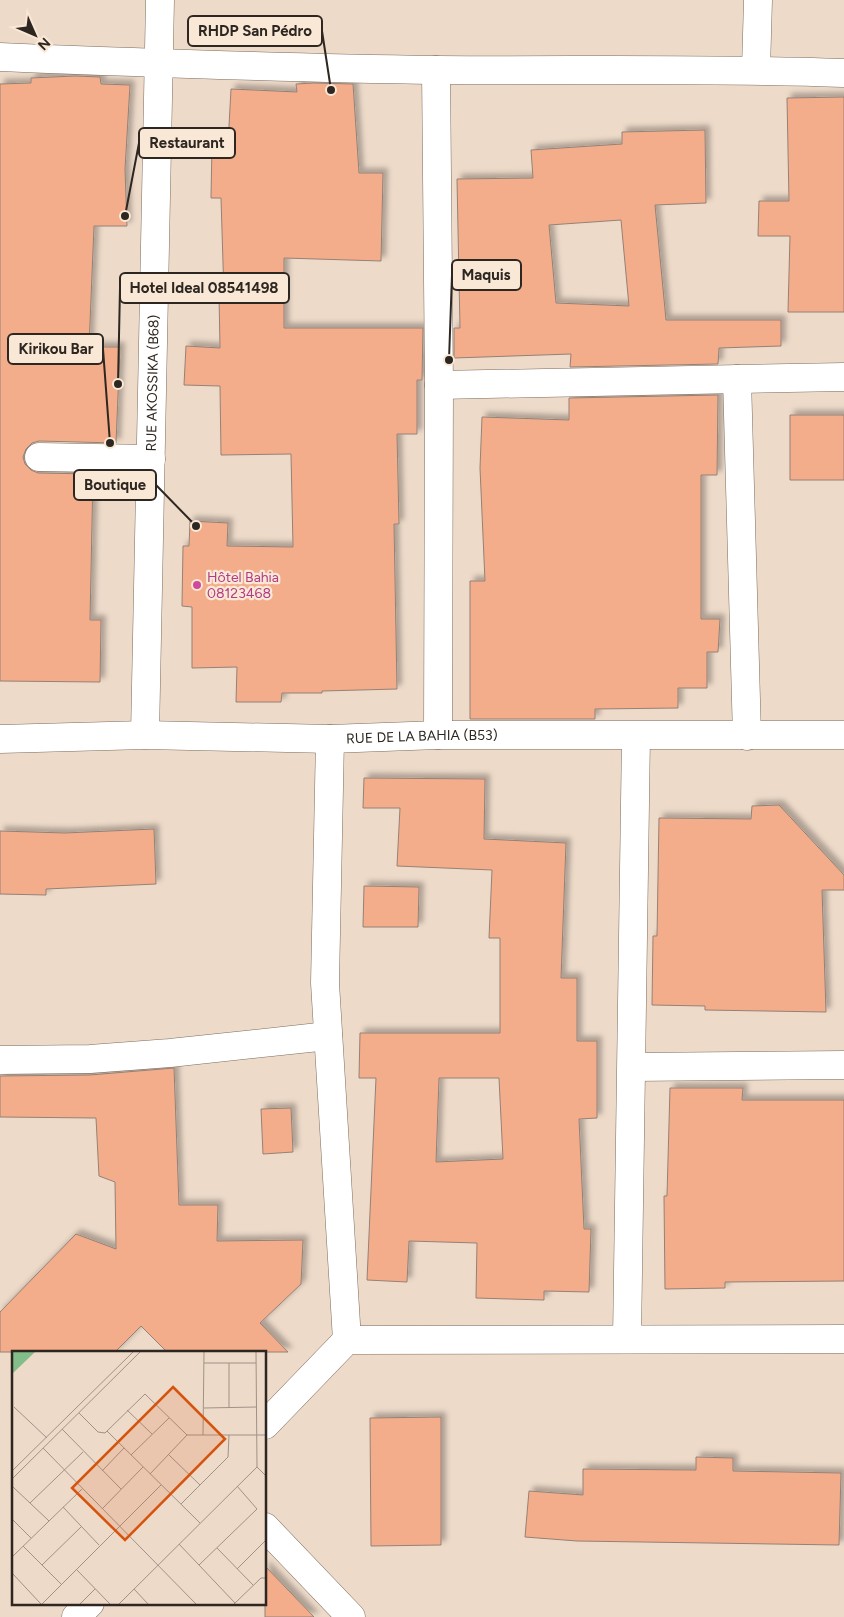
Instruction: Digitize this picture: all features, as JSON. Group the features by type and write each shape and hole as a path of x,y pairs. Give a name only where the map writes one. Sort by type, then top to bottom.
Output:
{"street":[{"name":"RUE AKOSSIKA (B68)","path":"145,735 160,0"},
{"path":"756,69 758,0"},
{"path":"0,57 159,64 436,70 756,69 844,73"},
{"path":"436,70 439,385 438,735"},
{"path":"439,385 844,377"},
{"path":"737,378 747,736"},
{"path":"39,457 151,459"},
{"name":"RUE DE LA BAHIA (B53)","path":"0,739 145,735 330,739 438,735 844,736"},
{"path":"628,1339 636,736"},
{"path":"330,739 325,983 347,1340"},
{"path":"0,1060 90,1059 170,1053 328,1036"},
{"path":"632,1067 844,1065"},
{"path":"266,1424 347,1340 844,1339"},
{"path":"266,1528 351,1617"},
{"path":"76,1617 89,1604"}],"building":[{"path":"100,77 101,84 130,85 125,169 127,226 94,226 89,347 120,347 116,443 39,441 32,443 26,449 23,457 25,464 31,470 38,473 93,474 90,620 101,620 100,682 0,681 0,84 31,83 31,78"},
{"path":"296,84 353,84 359,173 383,173 381,261 284,258 284,328 423,328 422,380 417,380 417,434 397,434 399,524 394,524 397,689 282,693 281,702 236,702 237,667 192,668 192,607 182,606 183,546 189,546 190,521 228,523 227,546 293,547 291,454 221,455 220,386 184,385 186,346 220,348 219,295 224,295 221,198 211,198 212,144 228,145 231,89 297,92"},
{"path":"844,97 844,312 788,312 790,236 758,236 759,201 789,201 787,98"},
{"path":"705,130 706,203 655,205 666,320 781,320 781,346 719,348 718,364 570,367 571,354 454,358 454,328 460,328 457,179 533,178 531,150 622,144 622,132","holes":["621,220 629,306 556,303 549,225"]},
{"path":"718,395 717,475 701,475 701,619 720,619 718,652 707,652 707,688 678,688 678,708 595,709 595,719 470,719 470,581 485,581 480,468 482,417 569,420 569,398"},
{"path":"790,415 844,415 844,480 790,480"},
{"path":"364,778 485,779 484,839 566,843 561,978 577,978 577,1041 597,1041 597,1118 579,1119 584,1229 591,1229 589,1292 544,1291 544,1300 476,1298 477,1243 409,1241 407,1282 367,1280 376,1078 359,1078 360,1033 500,1033 500,938 489,938 492,870 397,866 400,808 363,808","holes":["439,1078 499,1078 503,1159 436,1162"]},
{"path":"779,805 844,875 844,890 822,890 826,1012 705,1010 705,1006 652,1005 653,936 657,936 659,818 751,819 752,806"},
{"path":"154,829 156,884 46,889 46,895 0,894 0,831 65,833"},
{"path":"364,886 419,887 418,927 363,927"},
{"path":"174,1068 179,1205 218,1205 217,1241 303,1240 301,1284 260,1323 288,1352 166,1351 141,1326 116,1351 0,1352 0,1312 76,1234 116,1249 115,1182 99,1176 96,1118 0,1117 0,1076 90,1075"},
{"path":"670,1088 743,1088 742,1100 844,1100 844,1281 725,1282 725,1288 665,1289 664,1196 667,1196"},
{"path":"291,1108 293,1152 263,1154 261,1109"},
{"path":"441,1417 441,1545 371,1546 370,1418"},
{"path":"696,1457 733,1458 733,1471 841,1473 839,1545 577,1541 525,1537 529,1491 583,1495 583,1469 696,1470"},
{"path":"266,1567 314,1617 265,1617 266,1604"}],"place":[{"name":"RHDP San Pédro","path":"331,90"},
{"name":"Restaurant","path":"125,216"},
{"name":"Maquis","path":"449,360"},
{"name":"Hotel Ideal 08541498","path":"118,384"},
{"name":"Kirikou Bar","path":"110,443"},
{"name":"Boutique","path":"196,526"},
{"name":"Hôtel Bahia 08123468","path":"197,585"}]}
